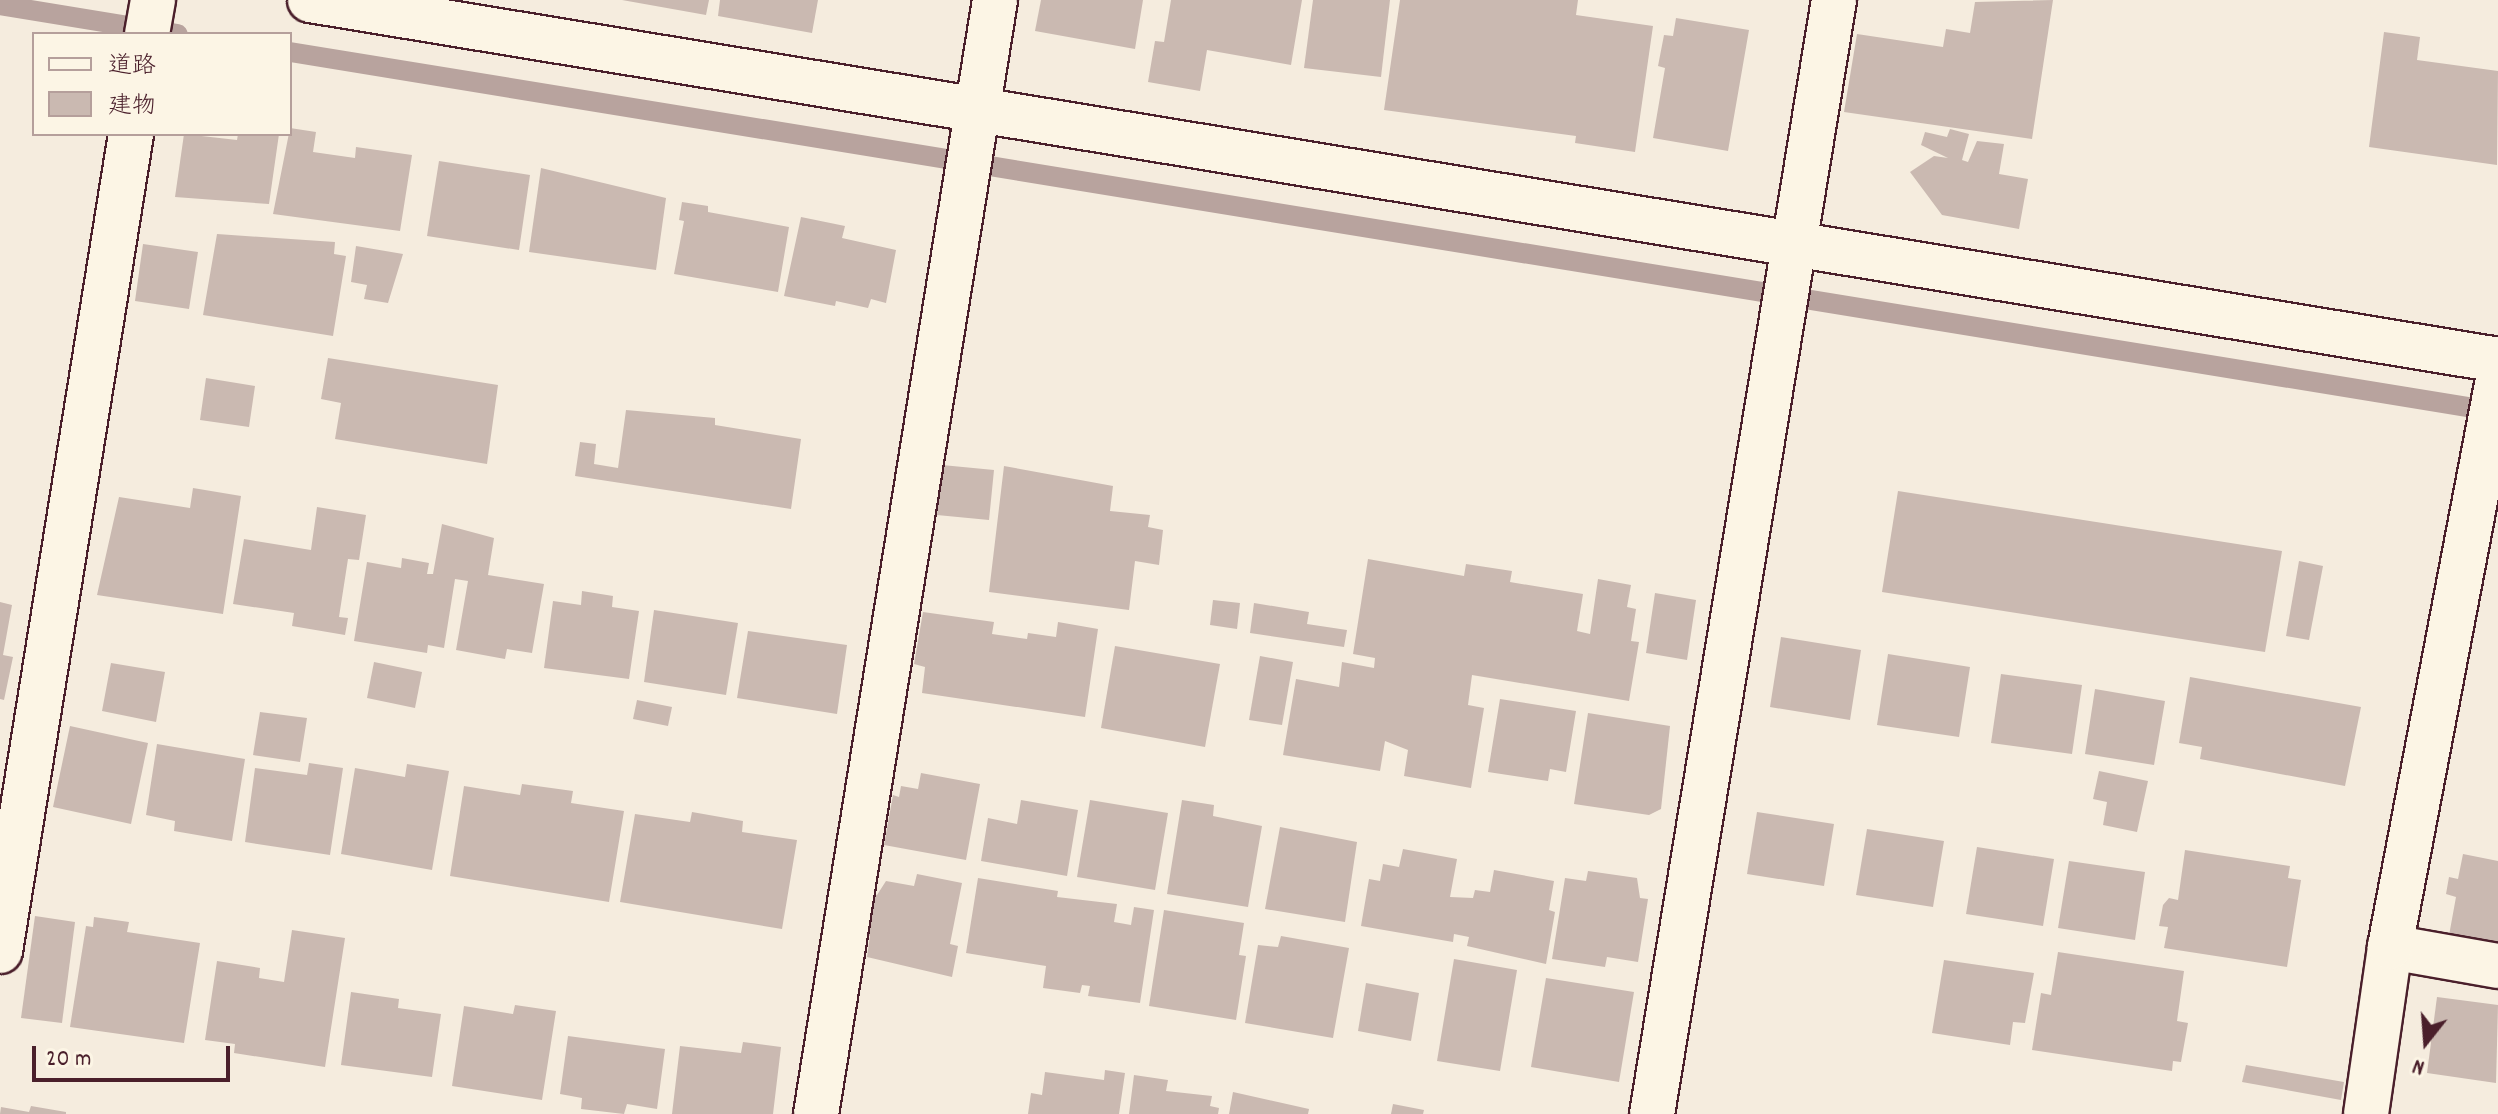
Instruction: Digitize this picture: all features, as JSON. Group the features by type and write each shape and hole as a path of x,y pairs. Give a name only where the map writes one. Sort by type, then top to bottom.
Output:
{"street":[{"path":"310,0 977,110 1788,277 2495,391 2390,947 2366,1114"},
{"path":"816,1114 995,0"},
{"path":"1652,1114 1834,0"},
{"path":"0,951 131,136"},
{"path":"2390,947 2498,966"}],"building":[{"path":"622,0 709,0 706,15"},
{"path":"720,0 818,0 812,33 718,16"},
{"path":"1041,0 1143,0 1135,49 1035,31"},
{"path":"1171,0 1302,0 1291,65 1207,50 1200,91 1148,82 1155,41 1164,42"},
{"path":"1313,0 1390,0 1381,77 1304,68"},
{"path":"1400,0 1578,0 1576,15 1653,26 1635,152 1575,143 1576,136 1384,110"},
{"path":"2053,0 2032,139 1844,112 1857,34 1943,47 1946,29 1970,33 1975,2"},
{"path":"1676,18 1749,30 1728,151 1653,138 1665,68 1658,66 1664,35 1673,36"},
{"path":"2384,32 2420,37 2417,60 2498,71 2497,165 2369,147"},
{"path":"292,128 316,132 313,152 355,158 356,147 412,155 400,231 273,214"},
{"path":"1950,129 1969,134 1962,160 1968,162 1977,141 2004,144 1999,174 2028,179 2019,229 1942,215 1910,172 1934,156 1948,158 1921,145 1925,132 1947,137"},
{"path":"184,136 237,140 238,136 279,136 269,204 175,197"},
{"path":"439,161 530,175 519,250 427,236"},
{"path":"541,168 666,198 656,270 529,252"},
{"path":"682,202 708,206 708,212 789,227 778,292 674,274 684,221 679,220"},
{"path":"801,217 845,226 842,238 896,250 886,303 871,299 868,308 836,301 835,306 784,296"},
{"path":"217,234 335,242 334,254 346,256 333,336 203,315"},
{"path":"143,244 198,252 189,309 135,301"},
{"path":"356,246 403,254 388,303 364,299 367,285 351,282"},
{"path":"328,358 498,385 487,464 335,439 341,403 321,399"},
{"path":"206,378 255,386 249,427 200,420"},
{"path":"626,410 715,418 715,425 801,439 791,509 575,476 580,442 596,444 594,464 618,468"},
{"path":"942,465 994,470 989,520 937,515"},
{"path":"1004,466 1113,486 1110,511 1150,515 1148,527 1163,530 1159,565 1135,561 1129,610 989,592"},
{"path":"193,488 241,496 223,614 97,595 119,497 190,508"},
{"path":"1898,491 2282,551 2265,652 1882,592"},
{"path":"317,507 366,515 359,560 348,559 339,617 348,618 345,635 292,626 294,613 233,604 244,539 311,550"},
{"path":"442,524 494,538 488,575 544,584 532,653 507,649 505,659 456,650 468,581 455,579 444,648 428,645 427,653 354,641 367,562 401,568 402,558 429,563 427,574 433,574"},
{"path":"1368,559 1464,576 1466,564 1512,571 1510,582 1583,594 1577,631 1590,634 1598,579 1631,585 1627,607 1636,609 1631,641 1639,642 1629,701 1472,675 1468,705 1484,708 1471,788 1404,776 1408,750 1385,741 1380,771 1283,755 1296,679 1339,687 1342,662 1374,668 1375,658 1353,654"},
{"path":"2299,561 2323,566 2309,640 2286,636"},
{"path":"582,591 613,596 612,607 639,611 629,679 544,668 553,601 581,605"},
{"path":"1655,593 1696,600 1687,660 1646,653"},
{"path":"1213,600 1240,603 1237,629 1210,625"},
{"path":"0,602 12,605 3,655 13,657 4,700 0,699"},
{"path":"1254,603 1309,612 1307,624 1347,630 1344,647 1250,633"},
{"path":"654,610 738,623 726,695 644,682"},
{"path":"923,612 994,622 992,634 1027,639 1028,633 1056,637 1058,622 1098,629 1085,717 922,693 925,667 914,664"},
{"path":"748,631 847,645 837,714 737,698"},
{"path":"1781,637 1861,650 1850,720 1770,707"},
{"path":"1115,646 1220,664 1205,747 1101,728"},
{"path":"1888,654 1970,667 1959,737 1877,725"},
{"path":"1260,656 1293,662 1282,725 1249,720"},
{"path":"374,662 422,672 415,708 367,698"},
{"path":"111,663 165,672 156,722 102,711"},
{"path":"2001,674 2082,685 2072,754 1991,743"},
{"path":"2190,677 2361,707 2345,786 2200,759 2202,747 2179,743"},
{"path":"2095,689 2165,701 2154,765 2085,754"},
{"path":"1500,699 1576,711 1566,772 1550,769 1548,781 1488,772"},
{"path":"637,700 672,707 668,726 633,719"},
{"path":"260,712 307,718 300,762 253,755"},
{"path":"1588,713 1670,726 1661,809 1649,815 1574,804"},
{"path":"70,726 148,743 131,824 53,807"},
{"path":"157,744 245,759 232,841 174,831 175,821 146,815"},
{"path":"309,763 343,768 330,855 245,842 255,768 307,775"},
{"path":"407,764 449,771 432,870 341,854 355,768 405,777"},
{"path":"2099,771 2148,781 2137,832 2103,825 2107,802 2093,799"},
{"path":"921,773 980,784 966,860 884,845 893,795 899,797 901,786 918,789"},
{"path":"522,784 573,791 571,803 624,811 609,902 450,876 464,786 520,795"},
{"path":"1021,800 1078,810 1067,876 981,861 988,818 1017,824"},
{"path":"1090,800 1168,813 1155,890 1077,877"},
{"path":"1182,800 1214,805 1213,816 1262,826 1248,907 1167,894"},
{"path":"692,812 743,821 742,832 797,840 782,929 620,902 635,814 690,822"},
{"path":"1757,812 1834,824 1824,886 1747,874"},
{"path":"1280,827 1357,842 1345,922 1265,909"},
{"path":"1867,829 1944,841 1933,907 1856,895"},
{"path":"1977,847 2054,859 2043,926 1966,914"},
{"path":"1403,849 1457,859 1450,897 1473,898 1475,890 1490,892 1494,870 1554,881 1549,910 1555,912 1546,964 1467,946 1469,937 1454,934 1453,942 1361,926 1369,879 1380,881 1383,864 1399,867"},
{"path":"2185,850 2290,866 2288,878 2301,880 2287,967 2164,948 2168,927 2159,926 2163,905 2169,898 2178,900"},
{"path":"2463,854 2498,861 2498,951 2448,941 2456,897 2446,894 2449,877 2458,879"},
{"path":"2069,861 2145,872 2135,940 2058,928"},
{"path":"1588,871 1637,878 1640,898 1648,899 1638,962 1607,957 1605,967 1552,959 1565,878 1586,881"},
{"path":"917,874 962,883 950,944 958,946 952,977 867,957 870,936 864,934 872,894 877,895 886,881 914,886"},
{"path":"978,878 1058,891 1057,897 1117,904 1114,922 1131,925 1134,907 1154,910 1140,1003 1088,996 1090,986 1082,985 1080,993 1043,988 1046,966 966,953"},
{"path":"1164,910 1244,923 1239,955 1246,956 1236,1020 1149,1006"},
{"path":"35,916 75,922 62,1023 21,1018"},
{"path":"94,917 129,922 127,932 200,943 184,1043 70,1027 86,926 93,927"},
{"path":"292,930 345,938 325,1067 234,1053 235,1044 205,1040 217,961 260,968 259,978 284,982"},
{"path":"1281,936 1349,948 1333,1038 1245,1023 1258,945 1278,947"},
{"path":"2058,952 2184,971 2177,1021 2188,1023 2181,1062 2173,1061 2172,1071 2032,1050 2041,993 2051,995"},
{"path":"1454,959 1517,970 1500,1071 1437,1061"},
{"path":"1944,960 2034,973 2025,1023 2013,1022 2010,1045 1932,1033"},
{"path":"1546,978 1634,992 1619,1082 1531,1067"},
{"path":"1366,983 1419,993 1411,1041 1358,1031"},
{"path":"351,992 399,999 398,1008 441,1014 432,1077 341,1065"},
{"path":"2437,997 2498,1005 2496,1083 2427,1073"},
{"path":"515,1005 556,1011 542,1100 452,1086 464,1006 513,1014"},
{"path":"568,1036 665,1049 657,1109 627,1104 624,1114 581,1109 582,1098 560,1094"},
{"path":"743,1042 781,1047 773,1114 672,1114 680,1046 741,1053"},
{"path":"2246,1065 2344,1082 2341,1100 2242,1082"},
{"path":"1105,1070 1125,1073 1119,1114 1028,1114 1031,1093 1042,1095 1045,1072 1104,1080"},
{"path":"1134,1075 1168,1080 1166,1091 1212,1096 1210,1106 1219,1108 1218,1114 1129,1114"},
{"path":"1233,1092 1309,1109 1308,1114 1229,1114"},
{"path":"1393,1104 1424,1110 1423,1114 1391,1114"},
{"path":"31,1106 66,1114 0,1114 1,1107 29,1112"}],"waterway":[{"path":"0,5 166,32"},
{"path":"292,52 2497,412"}]}
